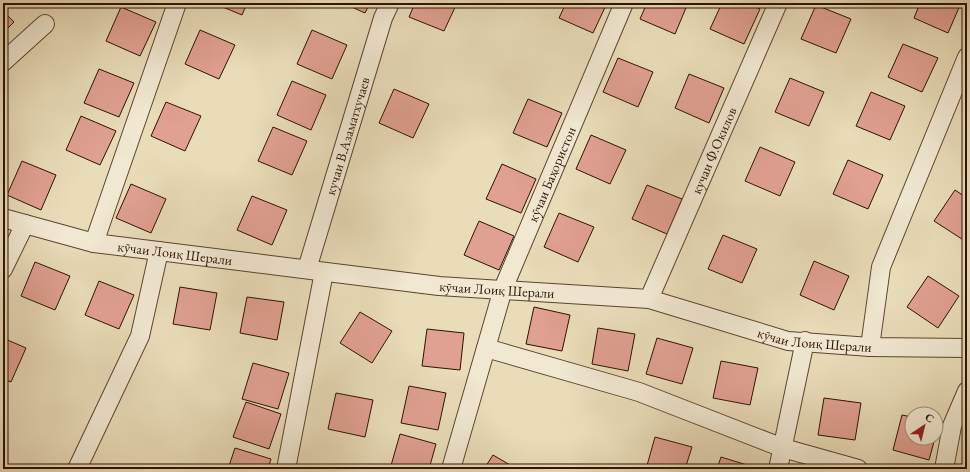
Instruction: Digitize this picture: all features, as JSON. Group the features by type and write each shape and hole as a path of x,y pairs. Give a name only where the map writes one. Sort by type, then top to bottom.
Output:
{"street":[{"path":"94,243 177,3"},
{"name":"кучаи В.Азаматхучаев","path":"286,469 315,270 383,18 390,3"},
{"name":"кӯчаи Баҳористон","path":"451,469 503,289 624,3"},
{"name":"кучаи Ф.Окилов","path":"649,299 778,3"},
{"path":"3,62 46,24"},
{"path":"870,347 881,267 967,57"},
{"name":"кӯчаи Лоиқ Шерали","path":"3,218 94,243 439,286 649,299 788,341 805,341 870,347 967,348"},
{"path":"3,269 25,224"},
{"path":"77,469 140,336 159,251"},
{"path":"778,469 805,341"},
{"path":"486,348 639,392 783,448 858,469"},
{"path":"944,469 952,426 967,391"}],"building":[{"path":"213,3 247,3 242,15"},
{"path":"343,3 370,3 365,13"},
{"path":"415,3 457,3 444,31 409,17"},
{"path":"566,3 607,3 593,33 559,18"},
{"path":"647,3 688,3 675,34 640,19"},
{"path":"722,3 745,3 760,9 744,44 710,29"},
{"path":"920,3 961,3 948,33 914,18"},
{"path":"816,5 851,19 836,53 801,39"},
{"path":"121,7 156,22 140,56 106,41"},
{"path":"3,11 14,22 3,33"},
{"path":"200,30 235,45 219,79 185,64"},
{"path":"312,30 347,45 332,79 297,64"},
{"path":"903,44 938,58 922,92 888,77"},
{"path":"618,58 653,72 638,107 603,92"},
{"path":"99,69 134,83 119,117 84,103"},
{"path":"689,74 724,88 709,123 675,108"},
{"path":"790,78 824,92 809,126 775,112"},
{"path":"292,81 326,95 311,130 277,115"},
{"path":"394,89 429,104 413,138 379,123"},
{"path":"871,92 905,106 890,140 856,126"},
{"path":"528,99 562,113 547,147 513,133"},
{"path":"166,102 201,116 185,151 151,136"},
{"path":"81,116 116,131 100,165 66,150"},
{"path":"273,127 307,141 292,175 258,161"},
{"path":"591,135 626,150 610,184 576,169"},
{"path":"760,147 795,162 780,196 745,181"},
{"path":"848,160 883,175 868,209 833,194"},
{"path":"22,161 56,175 41,210 7,195"},
{"path":"502,164 536,179 521,213 486,199"},
{"path":"131,184 166,199 151,233 116,218"},
{"path":"647,185 682,199 667,234 632,219"},
{"path":"955,190 967,198 967,239 965,241 934,221"},
{"path":"252,196 287,210 272,245 237,230"},
{"path":"559,213 594,227 578,262 544,247"},
{"path":"479,221 514,236 499,270 464,255"},
{"path":"723,235 757,249 742,283 708,269"},
{"path":"814,261 849,276 834,310 800,295"},
{"path":"35,262 70,276 55,310 21,296"},
{"path":"928,276 959,296 938,328 907,307"},
{"path":"99,281 134,295 119,329 85,315"},
{"path":"180,287 217,293 210,330 173,324"},
{"path":"247,297 284,302 277,340 240,333"},
{"path":"534,307 570,315 562,351 526,344"},
{"path":"360,312 392,331 372,363 340,343"},
{"path":"598,328 635,334 628,371 592,364"},
{"path":"427,329 464,333 460,370 422,366"},
{"path":"3,338 26,348 11,382 3,379"},
{"path":"657,338 693,348 682,384 646,374"},
{"path":"721,361 758,368 750,405 713,398"},
{"path":"253,363 289,373 278,409 242,399"},
{"path":"409,386 446,393 438,430 401,423"},
{"path":"336,393 373,400 365,437 328,429"},
{"path":"824,398 861,403 855,440 818,435"},
{"path":"246,402 281,414 269,449 233,437"},
{"path":"902,415 904,415 904,446 933,446 929,460 893,450"},
{"path":"400,434 436,444 429,469 390,469"},
{"path":"655,437 692,447 685,469 646,469"},
{"path":"235,448 271,459 268,469 228,469"},
{"path":"493,455 517,469 484,469"},
{"path":"721,457 757,468 757,469 717,469"}]}
